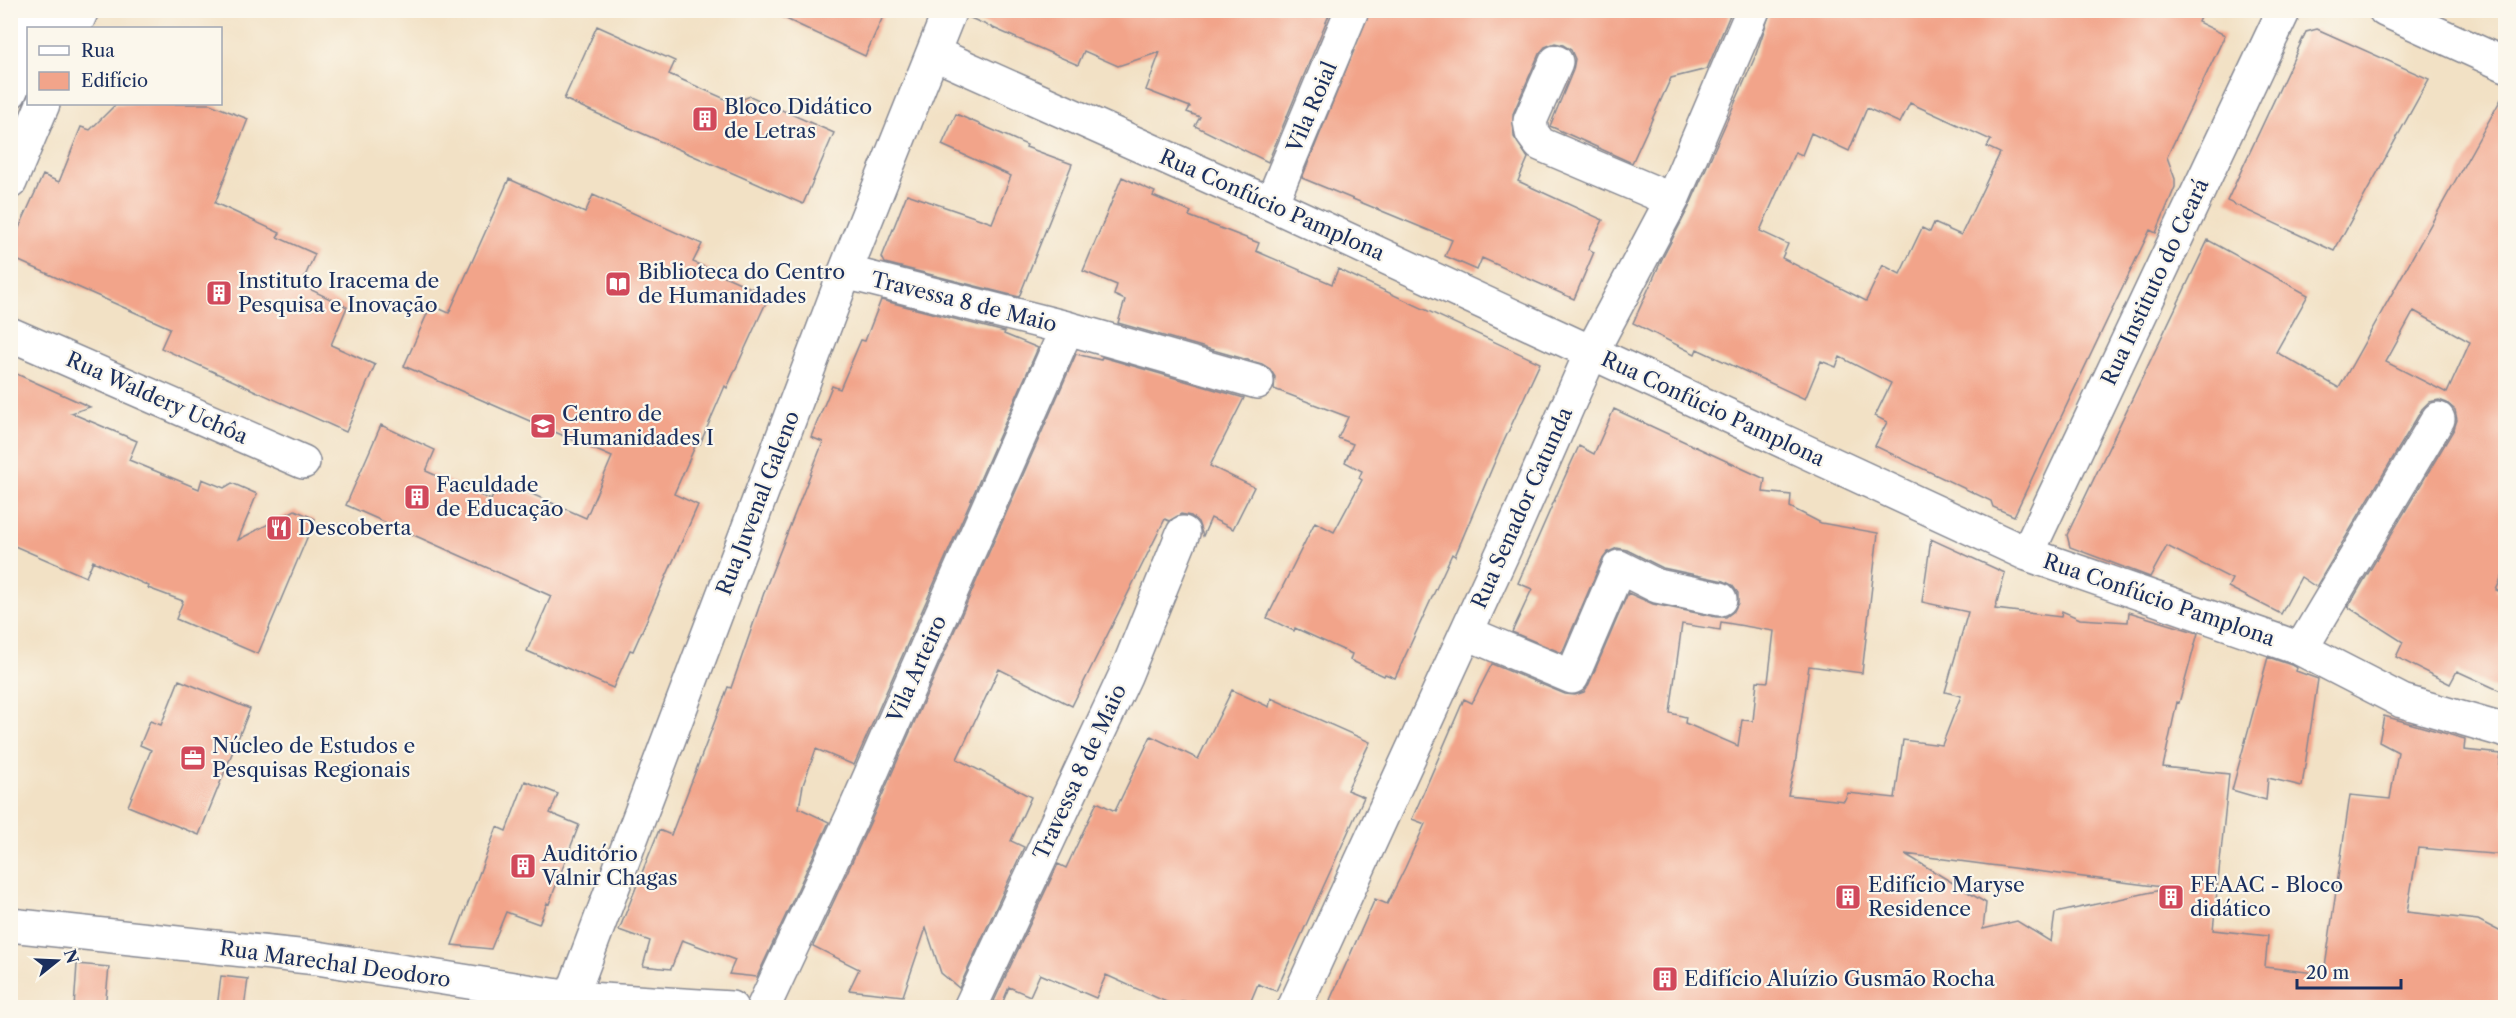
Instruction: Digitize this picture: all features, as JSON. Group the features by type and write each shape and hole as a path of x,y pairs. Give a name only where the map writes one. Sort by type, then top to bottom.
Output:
{"street":[{"path":"39,27 46,10"},
{"path":"74,27 81,10"},
{"name":"Rua Juvenal Galeno","path":"570,1003 845,272 950,10"},
{"name":"Vila Roial","path":"1272,204 1352,10"},
{"name":"Rua Senador Catunda","path":"1294,1008 1467,633 1591,352 1672,200 1753,10"},
{"name":"Rua Instituto do Ceará","path":"2026,554 2284,10"},
{"path":"2385,10 2505,65"},
{"path":"10,21 27,27"},
{"path":"10,92 27,53"},
{"name":"Rua Confúcio Pamplona","path":"933,53 1272,204 2026,554 2301,649 2402,701 2505,731"},
{"path":"1556,62 1530,120 1532,134 1540,144 1672,200"},
{"path":"10,182 43,105"},
{"name":"Travessa 8 de Maio","path":"845,272 1067,328 1257,382"},
{"name":"Vila Arteiro","path":"763,1008 853,814 1067,328"},
{"name":"Rua Waldery Uchôa","path":"10,334 303,462"},
{"path":"2301,649 2438,419"},
{"name":"Travessa 8 de Maio","path":"970,1008 1125,676 1183,533"},
{"path":"1467,633 1572,677 1619,567 1657,586 1720,599"},
{"name":"Rua Marechal Deodoro","path":"10,925 317,958 570,1003 731,1008"}],"building":[{"path":"767,10 886,10 865,56"},
{"path":"968,10 1331,10 1268,162 1195,126 1200,117 1187,112 1190,107 1146,90 1160,52 1118,66 1084,51 1078,65 968,17"},
{"path":"1370,10 1732,10 1707,69 1671,78 1632,163 1550,126 1573,70 1575,59 1571,50 1555,43 1545,47 1539,54 1513,114 1514,137 1528,158 1518,181 1603,220 1588,249 1594,252 1574,299 1482,258 1477,270 1445,256 1452,240 1302,178"},
{"path":"1771,10 2203,10 2198,22 2225,35 2167,157 2175,179 2175,187 2156,233 2150,230 2014,516 1993,507 1991,501 1875,446 1887,422 1875,416 1891,383 1840,357 1836,367 1821,361 1805,399 1697,349 1695,354 1633,323 1689,207 1755,57","holes":["1910,103 1991,140 1987,147 2000,153 1961,235 1934,223 1930,232 1922,228 1900,274 1883,265 1866,301 1782,258 1788,244 1760,231 1795,152 1802,155 1811,133 1849,151 1867,108 1900,123"]},
{"name":"Bloco Didático de Letras","path":"597,26 675,61 669,74 734,103 750,96 834,133 803,204 564,99"},
{"path":"2317,29 2429,79 2334,251 2227,201 2306,32"},
{"path":"2505,92 2505,571 2496,590 2505,594 2505,693 2457,671 2450,684 2396,657 2403,642 2348,607 2454,429 2457,420 2455,410 2439,400 2429,402 2422,409 2316,587 2301,577 2281,614 2228,587 2232,579 2167,546 2150,577 2070,547 2067,535 2208,240 2308,295 2276,352 2339,388","holes":["2414,311 2470,342 2447,393 2386,362"]},
{"path":"115,105 213,105 248,119 215,203 280,233 277,237 315,254 301,285 347,307 331,345 375,365 346,432 161,348 170,328 10,257 10,248 43,175 59,182 81,127 90,130"},
{"path":"956,114 1027,145 1026,147 1072,164 1019,297 885,263 882,257 907,194 992,223 1011,176 942,145"},
{"path":"1122,177 1155,192 1153,196 1191,212 1189,216 1259,243 1256,251 1332,284 1338,269 1540,363 1455,556 1452,554 1395,678 1385,674 1384,676 1350,660 1352,654 1267,618 1315,522 1334,532 1362,480 1359,478 1362,471 1345,462 1353,444 1338,438 1348,417 1274,389 1275,377 1270,369 1262,364 1118,323 1125,300 1114,295 1117,285 1083,271"},
{"path":"509,179 585,213 593,195 702,244 693,262 769,296 727,388 725,386 700,444 697,442 674,494 698,505 633,651 630,650 613,688 527,651 551,596 346,505 381,425 435,450 426,471 491,500 500,480 586,518 612,457 404,366 431,305 449,313"},
{"path":"881,300 1005,332 1004,334 1038,348 854,765 816,749 803,785 799,808 829,822 757,977 729,974 735,960 682,940 671,969 643,966 650,941 619,930 659,830 671,835 728,687 731,688 766,587 823,442 811,437 832,386 840,389 861,340 865,341"},
{"path":"1076,354 1101,360 1102,357 1244,398 1210,466 1254,487 1233,529 1211,518 1203,536 1198,522 1191,516 1181,514 1169,521 1165,519 1072,706 999,669 957,759 1031,797 1011,841 1024,847 959,988 941,973 926,928 903,996 849,990 859,969 813,946 870,823"},
{"path":"10,371 90,407 71,413 137,441 129,460 199,489 202,479 224,488 232,483 257,494 238,540 295,510 315,519 258,654 176,619 183,601 148,588 149,586 93,561 86,577 10,544"},
{"path":"1614,409 1765,479 1763,492 1791,495 1790,507 1821,523 1878,533 1862,673 1809,666 1795,765 1788,795 1844,801 1848,793 1895,798 1903,740 1942,745 1961,696 1945,692 1968,612 1922,602 1931,539 2005,573 1995,609 2061,617 2062,611 2080,619 2128,622 2129,612 2198,633 2179,703 2177,702 2163,767 2229,774 2213,930 2268,936 2265,967 2324,974 2350,795 2390,799 2398,752 2379,742 2384,716 2465,739 2464,750 2501,754 2499,772 2505,773 2505,855 2418,848 2407,912 2478,920 2505,934 2505,1008 1347,1008 1330,1000 1375,899 1387,904 1405,868 1425,824 1412,819 1464,699 1472,703 1492,664 1565,694 1575,695 1584,692 1589,684 1628,593 1653,604 1716,617 1726,617 1734,611 1738,603 1738,593 1732,585 1724,581 1663,568 1627,550 1617,548 1608,552 1602,560 1562,653 1512,632 1532,589 1518,583 1579,446 1594,454","holes":["1721,622 1774,631 1768,682 1757,681 1753,721 1742,720 1738,746 1685,723 1686,717 1670,713 1682,624 1720,630","1905,854 2036,871 2170,888 2055,913 2051,942 2017,921 1983,929 1986,903"]},
{"path":"2268,657 2294,666 2297,668 2296,671 2318,679 2302,786 2268,778 2266,800 2232,790"},
{"name":"Núcleo de Estudos e Pesquisas Regionais","path":"179,680 250,709 199,835 128,806 151,750 140,745 150,721 161,725"},
{"path":"1232,690 1269,707 1271,698 1370,742 1347,790 1364,797 1276,991 1258,984 1248,1008 1223,1008 1207,1001 1198,1005 1184,1001 1173,1005 1106,975 1096,998 1040,974 1030,996 1009,987 1002,1004 994,1001 1058,864 1066,868 1097,802 1115,811 1151,736 1198,759"},
{"name":"Auditório Valnir Chagas","path":"525,781 558,794 550,813 579,825 549,904 547,903 539,924 506,912 491,949 452,945 497,827 506,831"},
{"path":"77,964 109,967 105,1008 74,1008"},
{"path":"221,976 248,979 244,1008 217,1008"}],"place":[{"name":"Bloco Didático de Letras","path":"705,119"},
{"name":"Biblioteca do Centro de Humanidades","path":"618,284"},
{"name":"Instituto Iracema de Pesquisa e Inovação","path":"219,293"},
{"name":"Centro de Humanidades I","path":"543,426"},
{"name":"Faculdade de Educação","path":"417,497"},
{"name":"Descoberta","path":"279,528"},
{"name":"Núcleo de Estudos e Pesquisas Regionais","path":"193,758"},
{"name":"Auditório Valnir Chagas","path":"523,866"},
{"name":"Edifício Maryse Residence","path":"1848,897"},
{"name":"FEAAC - Bloco didático","path":"2171,897"},
{"name":"Edifício Aluízio Gusmão Rocha","path":"1665,979"}]}
